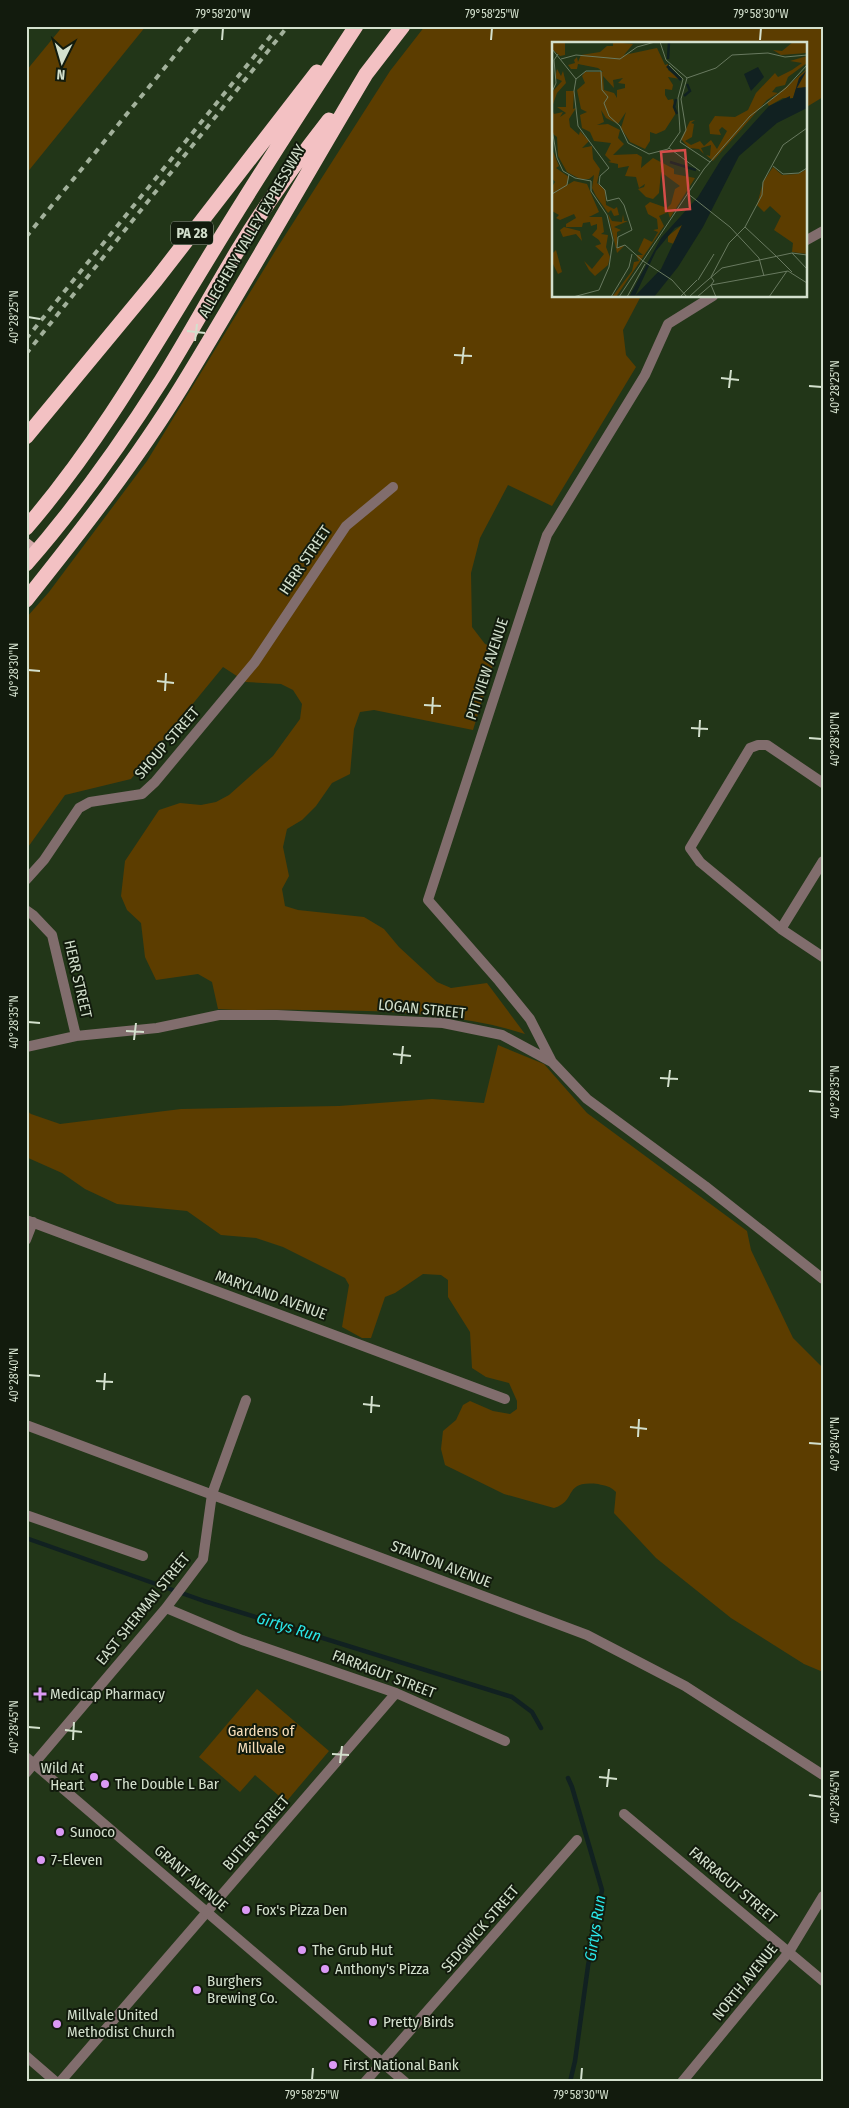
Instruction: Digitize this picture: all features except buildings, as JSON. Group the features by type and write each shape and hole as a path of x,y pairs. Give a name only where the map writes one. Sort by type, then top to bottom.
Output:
{"highway":[{"name":"PA 28","path":"26,437 156,280 305,86 355,26"},
{"path":"26,528 45,506 132,383 266,164 355,26"},
{"name":"ALLEGHENY VALLEY EXPRESSWAY","path":"26,600 125,471 181,387 366,74 403,26"},
{"path":"30,553 98,473 161,381 239,248 309,145 366,74"}],"street":[{"path":"806,240 823,231"},
{"name":"PITTVIEW AVENUE","path":"552,1062 530,1019 428,900 547,535 645,375 668,324 710,298"},
{"name":"HERR STREET","path":"255,662 346,526 393,487"},
{"name":"SHOUP STREET","path":"26,880 44,860 79,808 90,802 142,794 255,662"},
{"path":"823,782 766,746 758,745 750,748 690,848 700,862 780,929 823,957"},
{"path":"780,929 823,861"},
{"name":"HERR STREET","path":"26,910 34,915 52,935 76,1036"},
{"name":"LOGAN STREET","path":"26,1047 76,1036 156,1028 219,1015 443,1023 502,1035 552,1062 587,1099 705,1186 823,1279"},
{"path":"26,1240 30,1221"},
{"name":"MARYLAND AVENUE","path":"30,1221 505,1399"},
{"name":"EAST SHERMAN STREET","path":"26,1773 30,1760 168,1605 203,1559 212,1494 246,1400"},
{"name":"STANTON AVENUE","path":"26,1425 587,1635 685,1686 823,1775"},
{"path":"26,1515 143,1556"},
{"name":"FARRAGUT STREET","path":"168,1605 242,1640 396,1693 505,1742"},
{"name":"BUTLER STREET","path":"58,2082 208,1912 396,1693"},
{"name":"GRANT AVENUE","path":"30,1760 405,2082"},
{"name":"FARRAGUT STREET","path":"624,1814 823,1980"},
{"name":"SEDGWICK STREET","path":"365,2082 577,1840"},
{"name":"NORTH AVENUE","path":"682,2082 790,1952 823,1896"},
{"path":"26,2056 58,2082"}],"green space":[{"path":"63,26 146,26 26,174 26,71"},
{"path":"425,26 823,26 823,97 806,107 806,42 552,42 552,298 640,298 623,330 626,355 636,367 552,506 508,485 480,538 471,573 472,627 485,644 498,649 473,730 374,710 360,712 354,729 350,774 332,783 316,806 302,820 287,829 283,847 289,876 282,889 285,906 298,910 364,917 384,929 399,947 437,982 451,988 487,983 525,1034 472,1021 415,1014 357,1011 218,1009 212,982 198,974 156,980 145,957 141,923 127,910 121,896 125,861 159,810 180,803 201,805 216,802 229,795 273,756 300,719 302,704 293,690 281,684 246,682 223,667 131,779 65,795 26,850 26,618 49,592 147,461 277,248 390,71"},
{"path":"498,1045 544,1064 587,1113 747,1231 751,1250 793,1338 823,1368 823,1672 804,1664 731,1618 656,1558 614,1513 616,1492 610,1487 598,1484 579,1485 566,1501 554,1508 504,1494 445,1465 441,1449 443,1431 456,1420 463,1405 470,1401 493,1411 510,1414 517,1409 517,1401 509,1383 486,1377 472,1368 470,1332 448,1297 448,1280 441,1275 423,1274 395,1293 385,1297 371,1338 362,1338 342,1327 349,1285 345,1278 283,1247 256,1238 221,1235 187,1211 117,1204 85,1189 62,1173 26,1157 26,1110 31,1114 60,1124 181,1109 339,1106 432,1099 484,1103"},
{"name":"Gardens of Millvale","path":"257,1689 329,1751 286,1802 255,1775 240,1792 199,1757"}],"waterway":[{"name":"Girtys Run","path":"26,1538 204,1601 512,1697 532,1712 541,1728"},
{"name":"Girtys Run","path":"568,1778 602,1890 570,2082"}],"railway":[{"path":"26,237 199,26"},
{"path":"26,354 288,26"},
{"path":"26,339 274,32"}],"place":[{"name":"Medicap Pharmacy","path":"40,1694"},
{"name":"Wild At Heart","path":"94,1777"},
{"name":"The Double L Bar","path":"105,1784"},
{"name":"Sunoco","path":"60,1832"},
{"name":"7-Eleven","path":"41,1860"},
{"name":"Fox's Pizza Den","path":"246,1910"},
{"name":"The Grub Hut","path":"302,1950"},
{"name":"Anthony's Pizza","path":"325,1969"},
{"name":"Burghers Brewing Co.","path":"197,1990"},
{"name":"Pretty Birds","path":"373,2022"},
{"name":"Millvale United Methodist Church","path":"57,2024"},
{"name":"First National Bank","path":"333,2065"}]}
